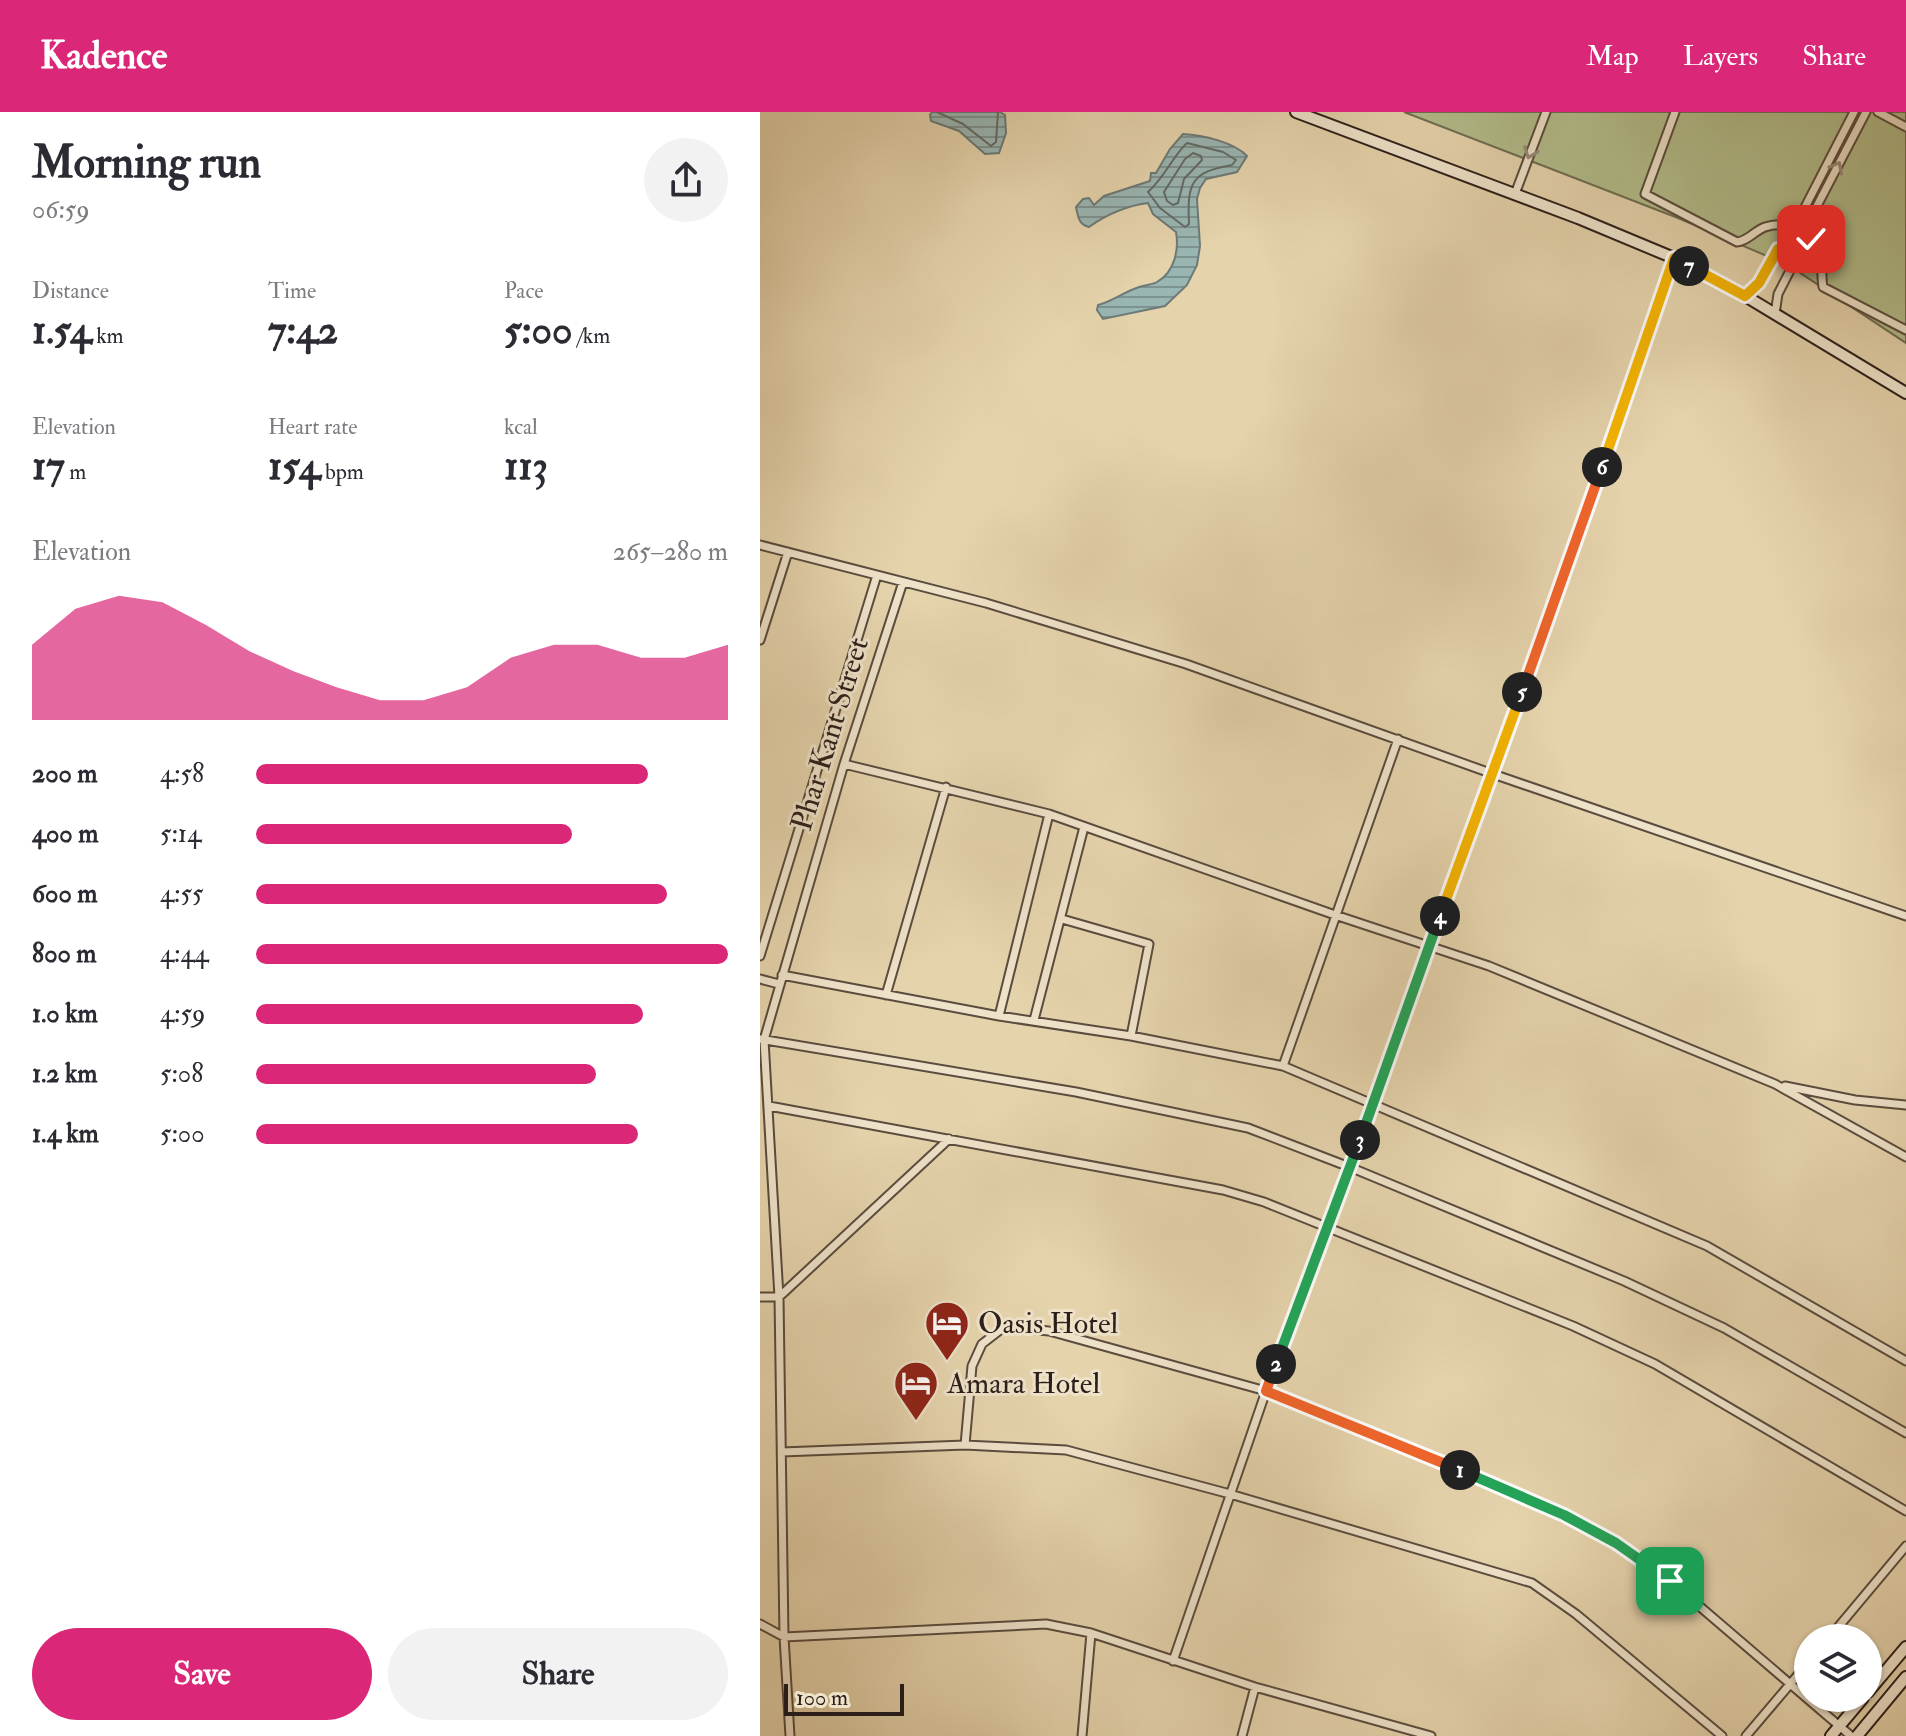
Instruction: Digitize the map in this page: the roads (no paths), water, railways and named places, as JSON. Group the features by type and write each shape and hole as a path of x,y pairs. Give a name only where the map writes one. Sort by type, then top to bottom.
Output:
{"street":[{"path":"1296,112 1515,194 1674,258 1745,296 1906,393"},
{"path":"1515,194 1546,112"},
{"path":"1675,112 1645,194 1737,242 1743,242 1766,227 1794,228 1814,242 1819,251 1823,287 1906,330"},
{"path":"1745,296 1759,283 1778,249 1784,248 1854,112"},
{"path":"1775,314 1778,294 1796,259 1793,252 1866,112"},
{"path":"1878,112 1906,127"},
{"path":"1173,1661 1266,1391 1326,1228 1352,1168 1371,1104 1493,774 1674,258"},
{"path":"760,545 986,603 1186,664 1493,774 1906,916"},
{"path":"760,640 788,552"},
{"path":"760,956 877,575"},
{"name":"Phar Kant Street","path":"790,1736 784,1637 779,1297 769,1106 762,1039 844,764 903,582"},
{"path":"1283,1066 1398,739"},
{"path":"844,764 1049,814 1489,966 1775,1084 1906,1157"},
{"path":"886,995 946,787"},
{"path":"999,1016 1049,814"},
{"path":"1034,1020 1084,827"},
{"path":"1062,919 1149,944 1131,1036"},
{"path":"782,975 1283,1066 1707,1246 1906,1361"},
{"path":"760,979 779,984"},
{"path":"762,1039 1178,1112 1248,1128 1624,1281 1724,1328 1906,1433"},
{"path":"1775,1084 1855,1100 1906,1105"},
{"path":"769,1106 1223,1190 1264,1202 1573,1326 1655,1364 1906,1511"},
{"path":"760,1297 779,1297 949,1139"},
{"path":"965,1445 972,1366 982,1344 1004,1327 1049,1331 1266,1391 1550,1508 1616,1543 1670,1581 1854,1736 1906,1677"},
{"path":"782,1452 965,1445 1066,1450 1230,1494 1532,1583 1576,1614 1722,1736"},
{"path":"1841,1624 1906,1546"},
{"path":"760,1624 784,1637 1046,1624 1091,1633 1255,1687 1431,1736"},
{"path":"1082,1736 1091,1633"},
{"path":"1882,1675 1906,1647"},
{"path":"1746,1736 1794,1680"},
{"path":"1242,1736 1255,1687"},
{"path":"1831,1736 1851,1712"}],"water":[{"path":"932,112 1000,112 1005,115 1006,133 999,153 985,154 959,131 931,121"},
{"path":"1183,134 1217,140 1247,156 1237,172 1206,179 1200,188 1197,199 1200,246 1197,265 1187,285 1165,306 1103,319 1097,310 1098,305 1163,278 1172,266 1176,253 1176,232 1153,214 1148,203 1117,211 1089,227 1081,222 1076,207 1083,199 1089,198 1094,205 1104,196 1150,181 1151,173 1156,173"}],"place":[{"name":"Oasis Hotel","path":"947,1362"},
{"name":"Amara Hotel","path":"916,1422"}]}
